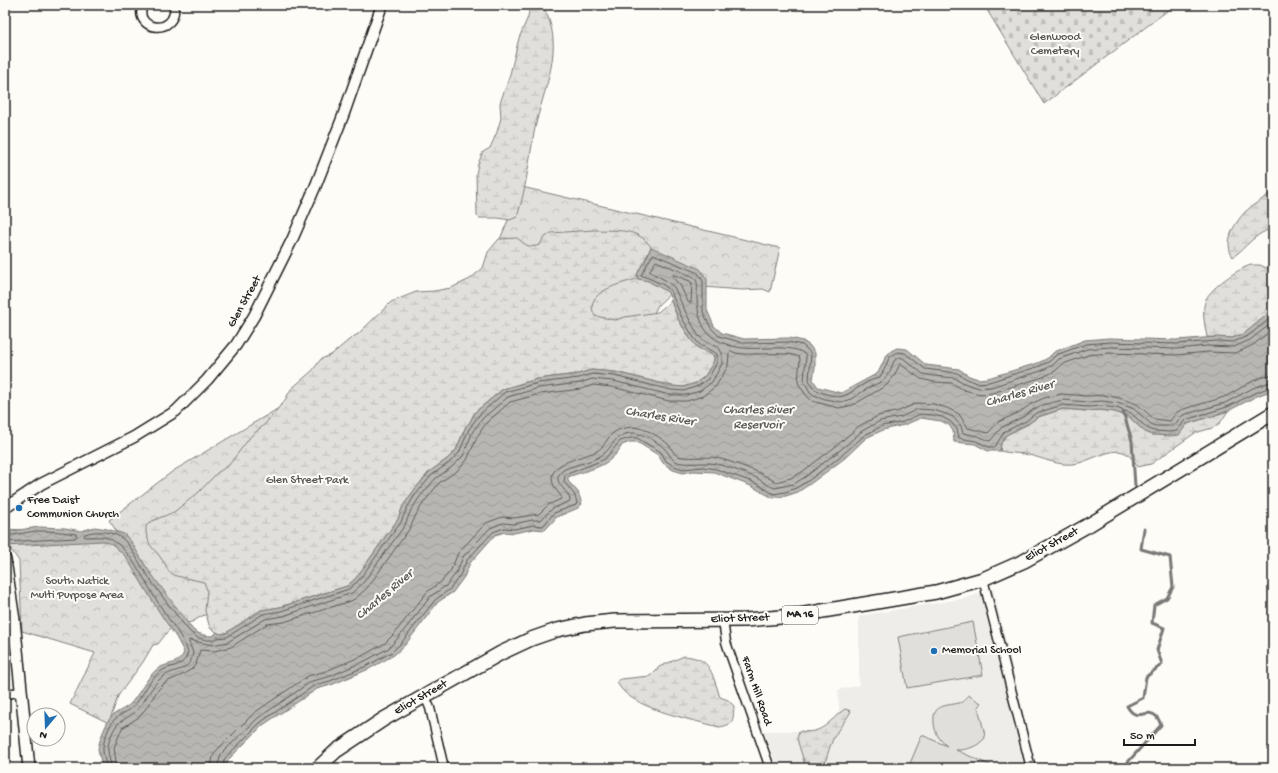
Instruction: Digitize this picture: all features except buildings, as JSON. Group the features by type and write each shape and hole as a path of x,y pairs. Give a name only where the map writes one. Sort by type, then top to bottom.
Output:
{"main road":[{"name":"Eliot Street","path":"318,768 336,751 384,719 501,653 531,639 564,628 615,621 776,618 936,592 983,579 1017,564 1092,523 1273,413"},
{"path":"5,561 14,620 29,768"}],"street":[{"path":"143,5 141,9 141,16 144,22 150,25 162,27 169,23 174,5"},
{"name":"Glen Street","path":"5,508 41,484 134,437 176,411 207,380 236,345 254,316 285,254 310,198 343,116 382,5"},
{"path":"983,579 1031,768"},
{"name":"Farm Hill Road","path":"723,620 726,642 770,768"},
{"path":"5,694 21,692"},
{"path":"425,696 430,708 444,768"}],"shaded area":[{"name":"Memorial School","path":"993,588 1037,768 777,768 764,731 840,731 838,690 859,685 859,616 967,598"}],"green space":[{"path":"530,5 542,5 549,21 553,37 553,53 551,69 534,133 523,196 517,217 510,220 498,218 479,218 477,216 476,174 478,164 483,152 490,148 497,132 501,118 500,103 509,78 519,38 528,17"},
{"name":"Glenwood Cemetery","path":"984,5 1175,5 1044,104"},
{"name":"Glen Street Park","path":"522,187 780,248 770,292 763,289 742,290 703,287 675,289 658,305 652,317 565,351 209,614 192,622 172,627 158,644 153,645 143,662 118,696 109,723 70,704 95,653 22,631 19,561 5,541 5,529 119,535 109,520 173,471 479,289"},
{"path":"1273,191 1272,227 1253,239 1233,257 1229,245 1231,233 1237,222 1248,209"},
{"name":"Glen Street Park","path":"594,230 626,231 633,233 640,236 651,247 637,275 638,279 614,286 598,295 592,308 595,316 615,320 658,312 671,301 678,319 691,340 714,356 714,361 705,376 696,383 683,387 672,386 615,372 591,370 578,374 537,379 503,389 475,412 470,422 466,426 456,450 447,459 429,472 412,493 403,506 398,519 356,578 347,586 280,607 261,610 226,633 220,634 210,628 205,611 207,590 204,582 176,576 169,572 158,554 150,545 146,533 146,526 152,521 174,512 198,493 217,473 229,465 251,436 265,424 285,400 291,389 312,371 321,359 331,355 358,334 391,302 416,292 451,288 470,279 483,268 488,252 499,239 517,238 527,245 532,246 540,245 543,239 551,233"},
{"path":"1251,265 1260,265 1273,271 1273,310 1245,333 1232,338 1207,337 1204,323 1204,308 1209,294 1226,279"},
{"path":"1063,409 1115,412 1129,417 1145,432 1153,435 1183,429 1187,424 1228,411 1220,423 1212,428 1195,433 1151,464 1138,467 1128,454 1118,451 1107,453 1079,463 1065,464 1031,455 1000,451 1001,443 1006,435 1038,417"},
{"path":"973,622 983,675 907,688 898,637"},
{"path":"684,656 702,661 709,668 720,697 728,700 734,706 731,723 719,727 662,712 633,699 623,690 617,681 621,679 650,676 659,667"},
{"path":"968,695 981,703 978,707 985,738 979,744 972,747 956,750 994,768 908,768 922,735 947,746 936,733 934,716 938,708 963,702"},
{"path":"845,709 851,711 832,741 824,768 806,768 797,739 799,732 809,732 820,729"}],"water":[{"name":"Charles River Reservoir","path":"651,247 700,269 707,279 707,310 714,326 722,333 744,339 790,338 803,341 810,346 815,353 813,380 818,387 841,393 878,373 886,356 897,348 907,349 926,365 959,369 969,376 978,379 988,378 1038,363 1048,358 1054,352 1085,340 1109,338 1176,340 1217,337 1232,338 1245,333 1273,310 1273,390 1257,396 1228,411 1187,424 1179,435 1170,436 1153,435 1145,432 1129,417 1115,412 1063,409 1038,417 1006,435 1001,443 1000,451 988,451 975,444 954,442 953,431 949,425 941,421 921,418 904,425 883,430 866,438 845,458 798,492 773,498 751,486 714,472 693,471 683,473 673,470 663,463 658,455 637,442 630,442 622,445 611,459 598,467 568,477 568,481 578,492 582,504 578,508 557,517 545,530 534,529 514,533 505,532 495,535 470,563 464,577 453,592 438,602 405,645 394,655 369,669 331,685 317,689 263,725 228,760 226,768 102,768 98,747 110,718 132,702 149,677 156,670 176,662 184,652 126,557 112,544 103,541 5,546 5,531 39,527 65,528 81,531 95,527 124,534 130,540 147,568 193,630 207,636 213,636 217,632 220,634 226,633 261,610 280,607 347,586 356,578 398,519 403,506 412,493 429,472 447,459 456,450 466,426 470,422 475,412 503,389 537,379 578,374 591,370 615,372 672,386 683,387 696,383 705,376 714,361 714,356 698,348 691,340 678,319 668,292 648,281 638,279 637,275 645,262"}],"waterway":[{"path":"1123,411 1132,441 1135,486"},
{"path":"1127,768 1128,762 1161,725 1157,717 1152,714 1134,714 1127,706 1143,698 1146,677 1162,664 1157,650 1164,628 1152,623 1154,605 1167,598 1173,587 1170,557 1141,549 1144,529"}],"place":[{"name":"Free Daist Communion Church","path":"19,508"},
{"name":"Memorial School","path":"934,651"}],"water label":[{"name":"Charles River","path":"1020,394"},
{"name":"Charles River","path":"660,417"},
{"name":"Charles River","path":"385,595"}],"park label":[{"name":"South Natick Multi Purpose Area","path":"77,589"}]}
